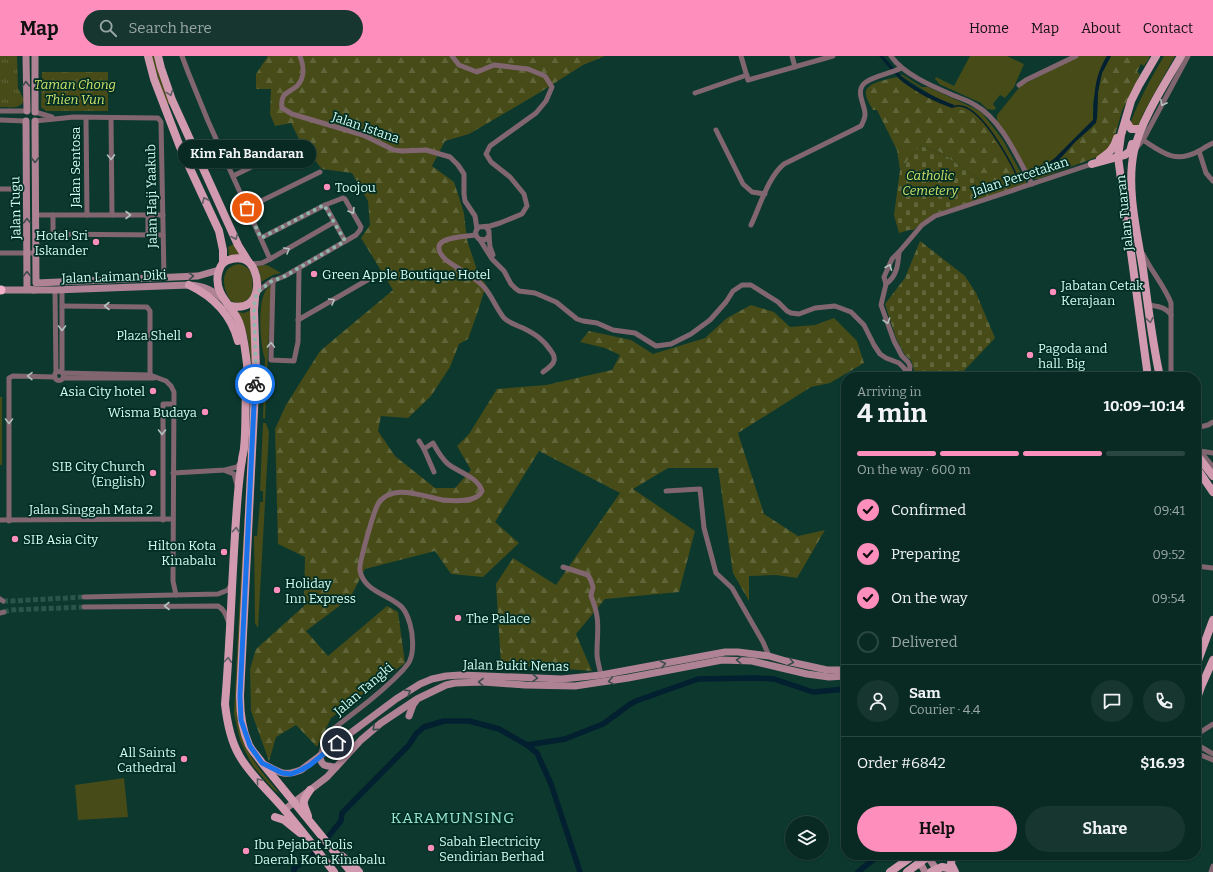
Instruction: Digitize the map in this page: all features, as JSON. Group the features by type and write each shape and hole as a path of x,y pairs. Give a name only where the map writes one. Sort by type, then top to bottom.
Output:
{"main road":[{"path":"26,56 27,111 24,116 26,121 31,123 37,118 35,112 35,56"},
{"path":"148,56 154,79 180,147 219,230 223,250 218,284 219,290 226,303 234,313 240,327 247,366 244,449 238,492 232,582 225,704 226,715 230,731 239,755 243,761 312,843 334,872"},
{"path":"158,56 172,100 238,245 249,262 256,277 254,310 256,370 240,696 241,720 250,746 262,763 351,872"},
{"name":"Jalan Tuaran","path":"1147,372 1118,157 1131,101 1156,56"},
{"name":"Jalan Tuaran","path":"1159,372 1135,221 1131,181 1134,150 1143,125 1160,93 1168,87 1181,56"},
{"path":"1092,164 1125,155 1130,151 1138,129 1156,94 1168,87"},
{"path":"1092,164 1109,153 1114,146 1124,116 1131,101"},
{"path":"27,111 30,110 35,112"},
{"name":"Jalan Tugu","path":"26,121 27,286 28,289 34,290"},
{"name":"Jalan Tugu","path":"35,121 36,283 40,283"},
{"path":"1126,121 1131,129 1138,129"},
{"path":"1107,160 1115,163 1119,171"},
{"path":"1135,221 1131,224 1139,274 1137,290"},
{"path":"221,267 235,258 242,258 249,262"},
{"name":"Jalan Laiman Diki","path":"40,283 198,276 221,267"},
{"path":"189,285 206,294 224,312 233,325 242,357 247,366"},
{"name":"Jalan Laiman Diki","path":"0,290 58,290 189,285 201,286 208,289 216,293 226,303"},
{"path":"226,303 234,307 240,307 250,303 256,295"},
{"path":"1201,456 1213,476"},
{"path":"1201,474 1213,492"},
{"path":"1201,652 1213,620"},
{"name":"Jalan Bukit Nenas","path":"262,763 282,773 291,774 301,770 310,765 381,710 420,684 446,676 476,675 562,679 601,675 725,652 769,656 827,670 841,670"},
{"name":"Jalan Bukit Nenas","path":"284,810 327,777 361,740 381,723 417,699 446,685 455,683 483,682 525,686 575,686 722,660 752,661 807,674 829,677 841,676"},
{"path":"1201,687 1213,660"},
{"path":"409,716 417,699"},
{"path":"364,724 396,705 403,708"},
{"path":"320,756 322,764 336,767"},
{"path":"310,790 303,802 310,822"},
{"path":"275,818 284,820 298,832 306,836"},
{"path":"337,855 344,856 359,872"},
{"path":"890,872 908,860"},
{"path":"918,860 925,872"},
{"path":"907,872 924,860"},
{"path":"912,872 925,860"},
{"path":"930,860 938,872"},
{"path":"951,860 951,864 954,871"},
{"path":"931,872 942,867 954,871"}],"street":[{"path":"182,56 205,114 270,259"},
{"name":"Jalan Istana","path":"300,56 303,68 301,81 283,97 282,108 292,114 363,136 394,150 426,150 450,157 464,174 465,200 475,216 477,228"},
{"path":"452,56 459,65 477,72 494,65 528,69 545,76 552,87 546,101 536,113 490,146 486,154 490,162 510,177 524,194 526,206 522,214 500,223 480,226 477,228 476,235 492,259 504,270 515,288 519,291 535,294 556,302 583,321 597,323 613,330 635,333 656,346 671,344 691,334 710,320 726,302 733,291 742,285 751,285 765,293 791,313 799,314 815,308 835,306 851,312 864,325 880,354 899,363 907,372"},
{"path":"741,56 747,78"},
{"path":"792,56 795,67"},
{"path":"695,93 833,56"},
{"path":"890,56 899,69 975,105 991,118 1004,135 1032,184"},
{"path":"1019,85 1026,80 1076,56"},
{"path":"1134,150 1143,140 1168,87 1188,56"},
{"path":"751,225 777,169 784,164 861,126 865,113 861,96 862,86 871,79 899,69"},
{"path":"0,111 27,111"},
{"path":"35,112 57,118"},
{"path":"35,121 57,118 111,118 112,215"},
{"name":"Jalan Sentosa","path":"86,118 87,215"},
{"name":"Jalan Haji Yaakub","path":"111,118 158,118 161,122 164,277"},
{"path":"0,120 26,121"},
{"path":"716,130 743,184 752,192 765,194"},
{"path":"1143,140 1158,150 1179,158 1199,151 1213,143"},
{"path":"232,176 294,146"},
{"path":"1199,151 1206,172 1213,181"},
{"name":"Jalan Percetakan","path":"910,372 910,366 902,356 894,341 881,305 886,284 884,277 892,259 922,225 935,216 1092,164"},
{"path":"247,208 320,172"},
{"path":"0,189 27,189"},
{"path":"256,295 273,280 285,276 356,235 361,227 346,199 340,199 324,205 261,238"},
{"path":"324,205 345,241"},
{"path":"36,215 163,214"},
{"path":"53,234 54,215"},
{"path":"148,215 148,235"},
{"path":"475,216 489,230 491,251 494,260"},
{"path":"249,262 262,263 334,222"},
{"path":"480,240 485,240 500,223"},
{"path":"36,234 163,235"},
{"path":"476,235 441,242 439,250 446,260 484,287 504,318 533,333 544,341 554,355 554,361 552,366 543,372"},
{"path":"1139,246 1147,263 1168,294 1171,303 1171,372"},
{"path":"886,284 892,279 898,265 899,252"},
{"path":"0,253 36,253"},
{"path":"273,280 271,360 294,361 298,342 298,268"},
{"path":"298,320 376,275"},
{"path":"58,290 62,306 60,374"},
{"path":"58,290 60,374"},
{"path":"1148,305 1164,308 1171,316"},
{"path":"62,306 146,306 150,311 150,375"},
{"path":"60,374 150,378 163,380"},
{"path":"9,521 9,378 13,376 60,374 150,375 163,380 168,383 174,392 173,581 176,595"},
{"path":"163,520 163,404 173,404"},
{"path":"1201,427 1213,422"},
{"path":"419,441 434,472"},
{"name":"Jalan Tangki","path":"320,756 328,733 392,682 410,661 412,639 408,616 400,604 374,591 366,583 359,571 378,505 385,497 400,492 426,495 443,500 469,500 477,498 481,494 482,491 478,483 447,463 433,443 424,449"},
{"path":"1201,451 1213,453"},
{"path":"1201,454 1213,467"},
{"path":"173,473 225,470 237,467 242,460"},
{"path":"225,470 234,474 238,492"},
{"path":"666,491 700,489 704,528 716,573 732,588 764,642 769,656"},
{"name":"Jalan Singgah Mata 2","path":"0,520 173,520"},
{"path":"563,567 588,575 590,578 593,587 590,592 590,596 598,617 597,655 601,675"},
{"path":"1201,567 1213,568"},
{"path":"166,596 173,581"},
{"path":"84,597 218,594 228,590 232,582"},
{"path":"218,594 215,601 225,612 230,628"},
{"path":"206,595 210,600 206,606"},
{"path":"102,597 98,598 96,601 98,605 102,607"},
{"path":"125,597 131,599 131,603 127,606"},
{"path":"84,607 218,606"},
{"path":"1201,732 1213,724"},
{"name":"Jalan Tangki","path":"328,733 332,740 337,743"},
{"path":"1201,747 1213,754"},
{"path":"1201,755 1213,760"},
{"path":"1211,872 1213,866"}],"green space":[{"path":"0,56 17,56 18,88 24,100 17,107 0,107"},
{"path":"152,56 155,56 171,104 167,105"},
{"path":"268,56 605,56 583,65 469,134 445,141 432,166 454,182 464,213 467,240 477,270 486,285 468,339 459,344 450,367 431,396 408,418 381,416 378,431 395,456 435,488 455,488 471,470 457,446 469,434 497,389 546,385 612,370 620,355 605,348 580,342 589,331 631,340 653,354 705,338 727,318 751,305 774,312 790,327 815,325 834,318 857,341 864,363 849,372 841,372 841,377 830,383 811,387 738,433 764,514 798,536 825,530 797,578 776,575 749,576 749,601 733,573 718,468 668,468 633,489 695,531 679,592 605,599 576,634 592,671 501,664 496,584 513,558 556,585 620,493 539,451 495,522 519,543 483,577 451,574 435,551 365,569 350,598 306,631 328,656 387,606 398,612 405,663 331,718 317,747 296,725 276,737 269,761 251,711 250,669 256,649 304,606 305,557 278,544 275,429 286,405 320,351 393,290 361,238 370,225 368,201 352,173 322,169 301,143 291,123 275,126 270,114 271,89 256,89 256,74"},
{"path":"970,56 1007,56 1024,64 1014,87 1005,98 1000,95 993,104 996,108 994,110 987,109 981,103 939,84 935,79 936,77 954,86"},
{"path":"1079,56 1107,56 1104,61 1093,102 1093,120 1055,158 1036,172 1038,179 1032,179 1009,137 997,121 997,115 1022,85"},
{"path":"1111,56 1150,56 1144,66 1141,64 1137,72 1140,74 1122,111 1112,146 1097,157 1038,179 1037,175 1058,161 1075,142 1091,128 1097,118 1098,92 1102,73"},
{"path":"1164,56 1175,56 1136,128 1130,124 1137,106"},
{"name":"Taman Chong Thien Vun","path":"42,72 108,72 108,111 46,111 41,107"},
{"path":"900,75 903,75 922,87 928,87 982,113 1004,142 1027,184 1019,187 1014,176 952,108 954,105 936,98"},
{"path":"897,77 904,83 952,108 966,111 977,119 989,132 1005,157 1019,187 989,196 977,178 940,152 920,146 900,170 897,150 877,110 873,110 866,95 868,87 882,80"},
{"name":"Catholic Cemetery","path":"920,146 940,152 977,178 989,196 934,214 913,230 899,233 894,215 900,170"},
{"path":"920,241 965,276 976,293 995,338 963,372 915,372 911,360 905,355 896,338 885,304 905,278"},
{"path":"234,244 241,256 229,256 228,247"},
{"path":"239,264 248,269 253,281 252,296 241,304 231,301 224,285 225,273 228,269"},
{"path":"267,265 281,273 273,275 261,282 257,266"},
{"path":"269,286 271,288 265,419 263,418 265,359 262,345 260,317 262,300"},
{"path":"251,310 253,336 252,372 247,334 238,312 244,313"},
{"path":"0,397 2,397 2,465 0,465"},
{"path":"263,423 266,423 269,432 258,628 255,623 254,536 257,536 260,502 263,502 263,491 260,491"},
{"path":"249,451 237,714 239,727 247,748 258,766 280,794 274,790 253,766 240,740 234,714"},
{"path":"124,778 128,817 78,820 75,785"}],"water":[{"path":"879,56 883,56 905,80 954,105 952,108 926,97 908,86"},
{"path":"1107,56 1111,56 1102,73 1098,92 1096,123 1075,142 1058,161 1037,175 1036,172 1055,158 1093,120 1097,80 1102,64"}],"waterway":[{"path":"953,107 962,106 972,111 982,121 1001,147 1019,180"},
{"path":"527,745 565,739 603,724 636,701 698,679 774,679 813,692 841,689"},
{"path":"294,872 294,868 314,854 341,821 342,813 409,745 416,734 424,727 444,721 469,721 499,729 527,745 537,753 551,784 580,872"},
{"path":"858,872 873,860"}],"tunnel":[{"path":"3,601 84,597"},
{"path":"4,612 11,610 84,607"}],"way so far":[{"path":"247,208 261,238 324,205 345,241 285,276 270,282 258,292 255,298 254,310 255,384"}],"place":[{"name":"Toojou","path":"327,187"},
{"name":"Kim Fah Bandaran","path":"247,208"},
{"name":"Hotel Sri Iskander","path":"96,242"},
{"name":"Green Apple Boutique Hotel","path":"314,274"},
{"name":"Jabatan Cetak Kerajaan","path":"1053,292"},
{"name":"Plaza Shell","path":"189,335"},
{"name":"Pagoda and hall. Big","path":"1030,355"},
{"name":"Asia City hotel","path":"153,391"},
{"name":"Wisma Budaya","path":"205,412"},
{"name":"SIB City Church (English)","path":"153,473"},
{"name":"SIB Asia City","path":"15,539"},
{"name":"Hilton Kota Kinabalu","path":"224,552"},
{"name":"Holiday Inn Express","path":"277,590"},
{"name":"The Palace","path":"458,618"},
{"name":"All Saints Cathedral","path":"184,759"},
{"name":"Sabah Electricity Sendirian Berhad","path":"431,848"},
{"name":"Ibu Pejabat Polis Daerah Kota Kinabalu","path":"246,851"}],"district":[{"name":"KARAMUNSING","path":"453,818"}],"route":[{"path":"255,384 240,696 241,720 250,746 262,763 282,773 291,774 301,770 310,765 337,743"}]}
